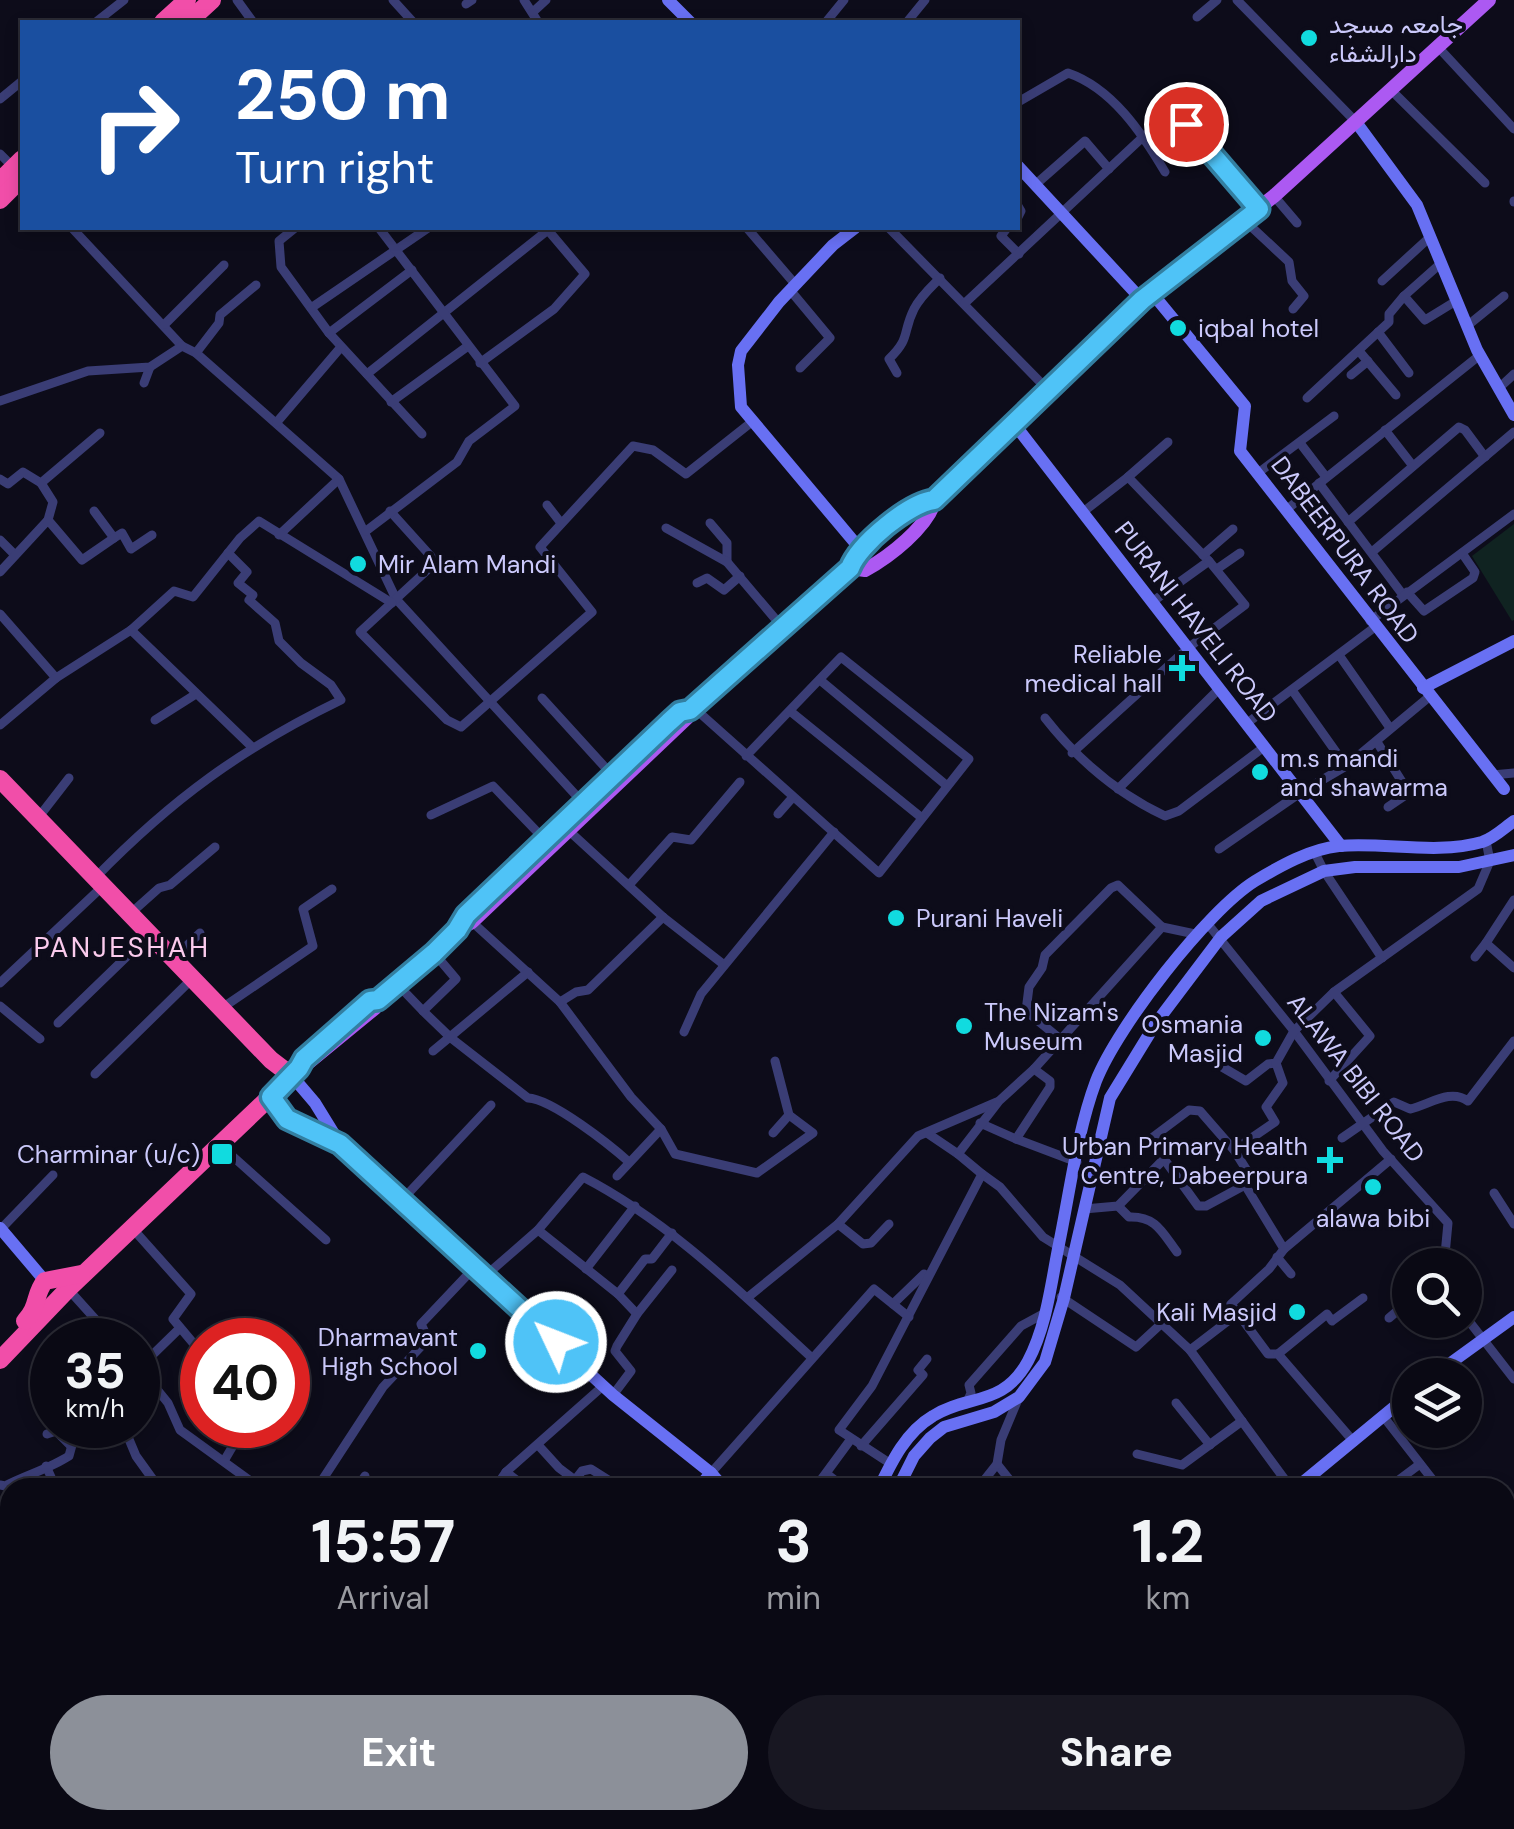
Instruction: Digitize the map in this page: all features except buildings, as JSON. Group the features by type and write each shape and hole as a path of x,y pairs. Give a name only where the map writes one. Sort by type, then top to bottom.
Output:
{"highway":[{"path":"166,20 187,0"},
{"path":"190,20 212,0"},
{"path":"0,200 15,171"},
{"path":"0,1347 34,1311 39,1288 86,1273 296,1072 271,1060 38,818 4,790"},
{"path":"271,1060 271,1097"},
{"path":"0,1360 58,1283"}],"main road":[{"path":"850,568 865,570 876,563 926,519 934,500 1142,300 1274,196 1488,0"},
{"path":"296,1072 304,1059 356,1012 370,1001 377,1004 568,830 692,709 850,568 861,550 916,504 934,500"},
{"path":"465,924 545,840 669,722 680,712 692,709"}],"street":[{"path":"99,20 124,0"},
{"path":"393,0 411,20"},
{"path":"524,0 537,20"},
{"path":"532,12 546,0"},
{"path":"668,0 688,20"},
{"path":"828,20 844,0"},
{"path":"909,0 922,4"},
{"path":"1198,18 1217,0"},
{"path":"1237,0 1356,122 1417,206 1480,355 1514,414"},
{"path":"1438,46 1514,129"},
{"path":"1020,101 1068,73 1084,78 1106,95 1144,136 1165,172"},
{"path":"0,99 20,83"},
{"path":"1391,90 1485,183"},
{"path":"1506,120 1514,110"},
{"path":"965,303 1144,136 1169,119 1186,124 1259,209"},
{"path":"1035,185 1085,142 1109,170"},
{"path":"0,154 15,171"},
{"path":"1020,171 1142,300"},
{"path":"1274,196 1298,223"},
{"path":"1244,220 1289,262 1292,281 1304,296 1293,310"},
{"path":"74,230 182,346 196,353 339,479 366,531 394,601"},
{"path":"293,230 279,241 281,267 329,334 422,434"},
{"path":"366,531 457,462 468,441 514,406 380,230"},
{"path":"310,308 425,230"},
{"path":"368,374 546,230"},
{"path":"480,363 554,309 585,274 548,230"},
{"path":"749,230 830,338 800,368"},
{"path":"852,230 832,245 792,287 741,350 738,365 740,407 861,550"},
{"path":"894,230 1048,390"},
{"path":"1005,230 1000,236 1018,254"},
{"path":"1382,281 1430,237"},
{"path":"1307,398 1390,322 1389,314 1404,296 1440,264"},
{"path":"165,324 224,265"},
{"path":"329,334 412,270"},
{"path":"897,373 889,359 906,342 910,318 920,298 940,278"},
{"path":"196,353 220,315 256,285"},
{"name":"DABEERPURA ROAD","path":"1142,300 1152,293 1245,406 1240,451 1509,796"},
{"path":"1404,296 1425,320 1456,301"},
{"path":"1467,326 1504,296"},
{"path":"1378,332 1409,373"},
{"path":"0,401 88,370 150,367 182,346"},
{"path":"391,402 468,346"},
{"path":"277,422 341,348"},
{"path":"1360,351 1396,395"},
{"path":"1286,510 1480,355"},
{"path":"1351,375 1368,362"},
{"path":"144,383 150,367"},
{"path":"1498,388 1514,374"},
{"path":"1258,473 1334,416"},
{"path":"390,511 436,562 360,632 444,717 461,728 592,612 540,547 633,446 653,450 686,474 752,421"},
{"name":"PURANI HAVELI ROAD","path":"1015,425 1341,846"},
{"path":"1348,522 1459,427 1486,456"},
{"path":"1385,430 1413,466"},
{"path":"1372,552 1514,432"},
{"path":"42,483 100,433"},
{"path":"1083,512 1168,442"},
{"path":"1300,442 1348,522 1424,611 1473,578 1475,572 1462,553"},
{"path":"0,478 8,484 22,472 42,483 54,502 48,520 0,572"},
{"path":"1072,753 1188,648 1244,605 1210,562 1128,477"},
{"path":"279,535 339,479"},
{"path":"546,505 561,522"},
{"path":"94,511 114,538"},
{"path":"1246,724 1338,655 1405,593 1514,514"},
{"path":"48,520 82,560 122,533 131,548 152,535"},
{"path":"0,725 56,678 130,630 174,591 192,597 259,521 394,601 584,804"},
{"path":"710,522 726,543 727,562"},
{"path":"666,528 727,562 783,628"},
{"path":"1210,562 1233,529"},
{"path":"0,540 16,555"},
{"path":"1152,602 1210,562 1240,552"},
{"path":"0,983 99,882 144,827 207,776 252,747 341,700 331,685 279,640 275,623 248,600 253,595 238,582 247,572 228,553"},
{"path":"697,582 707,578 724,590 740,576"},
{"path":"0,614 56,678"},
{"path":"130,630 252,747"},
{"path":"1219,850 1346,766 1377,742 1426,692 1514,641"},
{"path":"1338,655 1390,728"},
{"path":"692,709 879,873 969,759 841,657 746,756"},
{"path":"820,680 946,785"},
{"path":"1118,789 1220,689"},
{"path":"1292,690 1346,766"},
{"path":"155,720 196,694"},
{"path":"542,698 613,776"},
{"path":"790,711 922,818"},
{"path":"1044,718 1072,753 1118,789 1170,816 1264,747"},
{"path":"1377,742 1409,793"},
{"path":"1492,775 1514,774"},
{"path":"38,818 69,778"},
{"path":"630,885 672,837 690,840 740,782"},
{"path":"431,816 493,786 545,840"},
{"path":"1388,807 1419,786"},
{"path":"778,814 794,797"},
{"path":"884,1478 917,1428 936,1414 990,1397 1012,1383 1038,1340 1096,1081 1195,934 1253,882 1314,850 1341,846 1448,847 1486,841 1514,821"},
{"path":"568,830 662,917 723,964"},
{"path":"684,1032 701,994 723,964 834,832"},
{"path":"1234,1150 1275,1122 1266,1107 1282,1086 1276,1062 1294,1031 1334,992 1478,889 1490,860 1486,841"},
{"path":"131,914 158,888 170,885 215,847"},
{"path":"1314,850 1382,958"},
{"path":"986,1478 997,1464 1019,1397 1046,1362 1064,1298 1102,1120 1124,1072 1221,937 1261,901 1324,871 1355,867 1459,867 1514,855"},
{"path":"1059,1038 1026,1011 1028,988 1051,947 1094,910 1114,886 1162,927 1195,934"},
{"path":"222,1008 314,946 303,909 332,889"},
{"path":"1475,957 1514,900"},
{"path":"560,1002 588,990 662,917"},
{"name":"ALAWA BIBI ROAD","path":"1207,923 1294,1031 1328,1081 1448,1223 1446,1248"},
{"path":"465,924 560,1002 631,1097 661,1129 675,1154 756,1172 813,1133 789,1114 775,1061"},
{"path":"958,1154 999,1101 1034,1069 1162,927"},
{"path":"174,958 200,932"},
{"path":"58,1023 151,933"},
{"path":"1486,943 1514,968"},
{"path":"424,1011 456,979 434,953"},
{"path":"434,1051 528,972"},
{"path":"95,1074 193,978"},
{"path":"398,984 451,1038 528,1098 539,1099 577,1122 630,1162"},
{"path":"1328,1081 1370,1036 1334,992"},
{"path":"0,1006 40,1038"},
{"path":"1342,1138 1394,1102 1410,1109 1446,1096 1461,1096 1468,1101 1514,1041"},
{"path":"1206,1056 1246,1080 1276,1062"},
{"path":"1106,1061 1124,1072"},
{"path":"1016,1139 1050,1088 1050,1081 1034,1069"},
{"path":"296,1072 340,1144"},
{"path":"271,1097 287,1119 340,1144 608,1391 716,1478"},
{"path":"746,1298 838,1224 918,1136 999,1101"},
{"path":"402,1200 491,1105"},
{"path":"1196,1108 1234,1150 1251,1177 1245,1186 1206,1206 1198,1206 1153,1137 1196,1108"},
{"path":"772,1133 789,1114"},
{"path":"980,1124 1077,1162"},
{"path":"617,1176 661,1129"},
{"path":"927,1133 1000,1187 1044,1237 1120,1286 1162,1323 1190,1350 1242,1421 1294,1478"},
{"path":"220,1145 326,1240"},
{"path":"1084,1210 1118,1206 1164,1158"},
{"path":"1363,1298 1332,1321 1327,1314 1278,1354 1268,1354 1232,1301 1280,1253 1391,1159"},
{"path":"891,1464 839,1430 872,1386 982,1174"},
{"path":"54,1175 0,1228 92,1318"},
{"path":"324,1478 383,1387 428,1339 422,1324 479,1272 538,1230 583,1176 672,1233 812,1358"},
{"path":"1245,1186 1292,1274"},
{"path":"1494,1194 1514,1224"},
{"path":"586,1269 635,1206"},
{"path":"1118,1206 1129,1218 1155,1222 1177,1252"},
{"path":"838,1224 863,1244 871,1242 888,1224"},
{"path":"133,1230 190,1294 173,1319 180,1328 160,1347"},
{"path":"538,1230 637,1314"},
{"path":"618,1294 672,1233"},
{"path":"893,1304 930,1269"},
{"path":"502,1478 630,1374 616,1352 637,1314 672,1270"},
{"path":"706,1478 874,1289 909,1318"},
{"path":"1050,1290 1136,1347 1162,1323"},
{"path":"978,1417 970,1403 969,1386 1022,1326 1045,1313"},
{"path":"1190,1350 1238,1314"},
{"path":"1388,1318 1392,1315"},
{"path":"1456,1358 1514,1317"},
{"path":"1482,1338 1514,1379"},
{"path":"1278,1354 1354,1442"},
{"path":"862,1446 923,1375 918,1370 927,1359"},
{"path":"160,1392 180,1430 246,1478"},
{"path":"903,1478 914,1456 944,1426 978,1417 1019,1397"},
{"path":"1176,1404 1210,1446"},
{"path":"1311,1478 1392,1409"},
{"path":"1383,1416 1430,1478"},
{"path":"1137,1454 1182,1466 1242,1421"},
{"path":"824,1478 850,1439"},
{"path":"539,1446 572,1478"},
{"path":"902,1446 914,1456"},
{"path":"21,1478 46,1466 55,1466 69,1456 71,1448"},
{"path":"132,1448 152,1478"},
{"path":"224,1461 232,1448"},
{"path":"997,1464 1008,1478"},
{"path":"1401,1478 1420,1464"},
{"path":"46,1466 51,1478"},
{"path":"577,1478 590,1468 606,1478"},
{"path":"506,1472 514,1478"},
{"path":"827,1474 832,1478"}],"green space":[{"path":"1514,524 1514,620 1512,621 1472,556"}],"place":[{"name":"جامعہ مسجد دارالشفاء","path":"1309,38"},
{"name":"iqbal hotel","path":"1178,328"},
{"name":"Mir Alam Mandi","path":"358,564"},
{"name":"Reliable medical hall","path":"1182,668"},
{"name":"m.s mandi and shawarma","path":"1260,772"},
{"name":"Purani Haveli","path":"896,918"},
{"name":"The Nizam's Museum","path":"964,1026"},
{"name":"Osmania Masjid","path":"1263,1038"},
{"name":"Charminar (u/c)","path":"222,1154"},
{"name":"Urban Primary Health Centre, Dabeerpura","path":"1330,1160"},
{"name":"alawa bibi","path":"1373,1187"},
{"name":"Kali Masjid","path":"1297,1312"},
{"name":"Dharmavant High School","path":"478,1351"}],"district":[{"name":"PANJESHAH","path":"122,947"}],"route":[{"path":"556,1342 340,1144 297,1126 278,1110 271,1097 304,1059 370,1001 378,1000 434,953 466,915 680,712 690,710 850,568 861,550 916,504 934,500 1142,300 1259,209 1186,124"}]}
